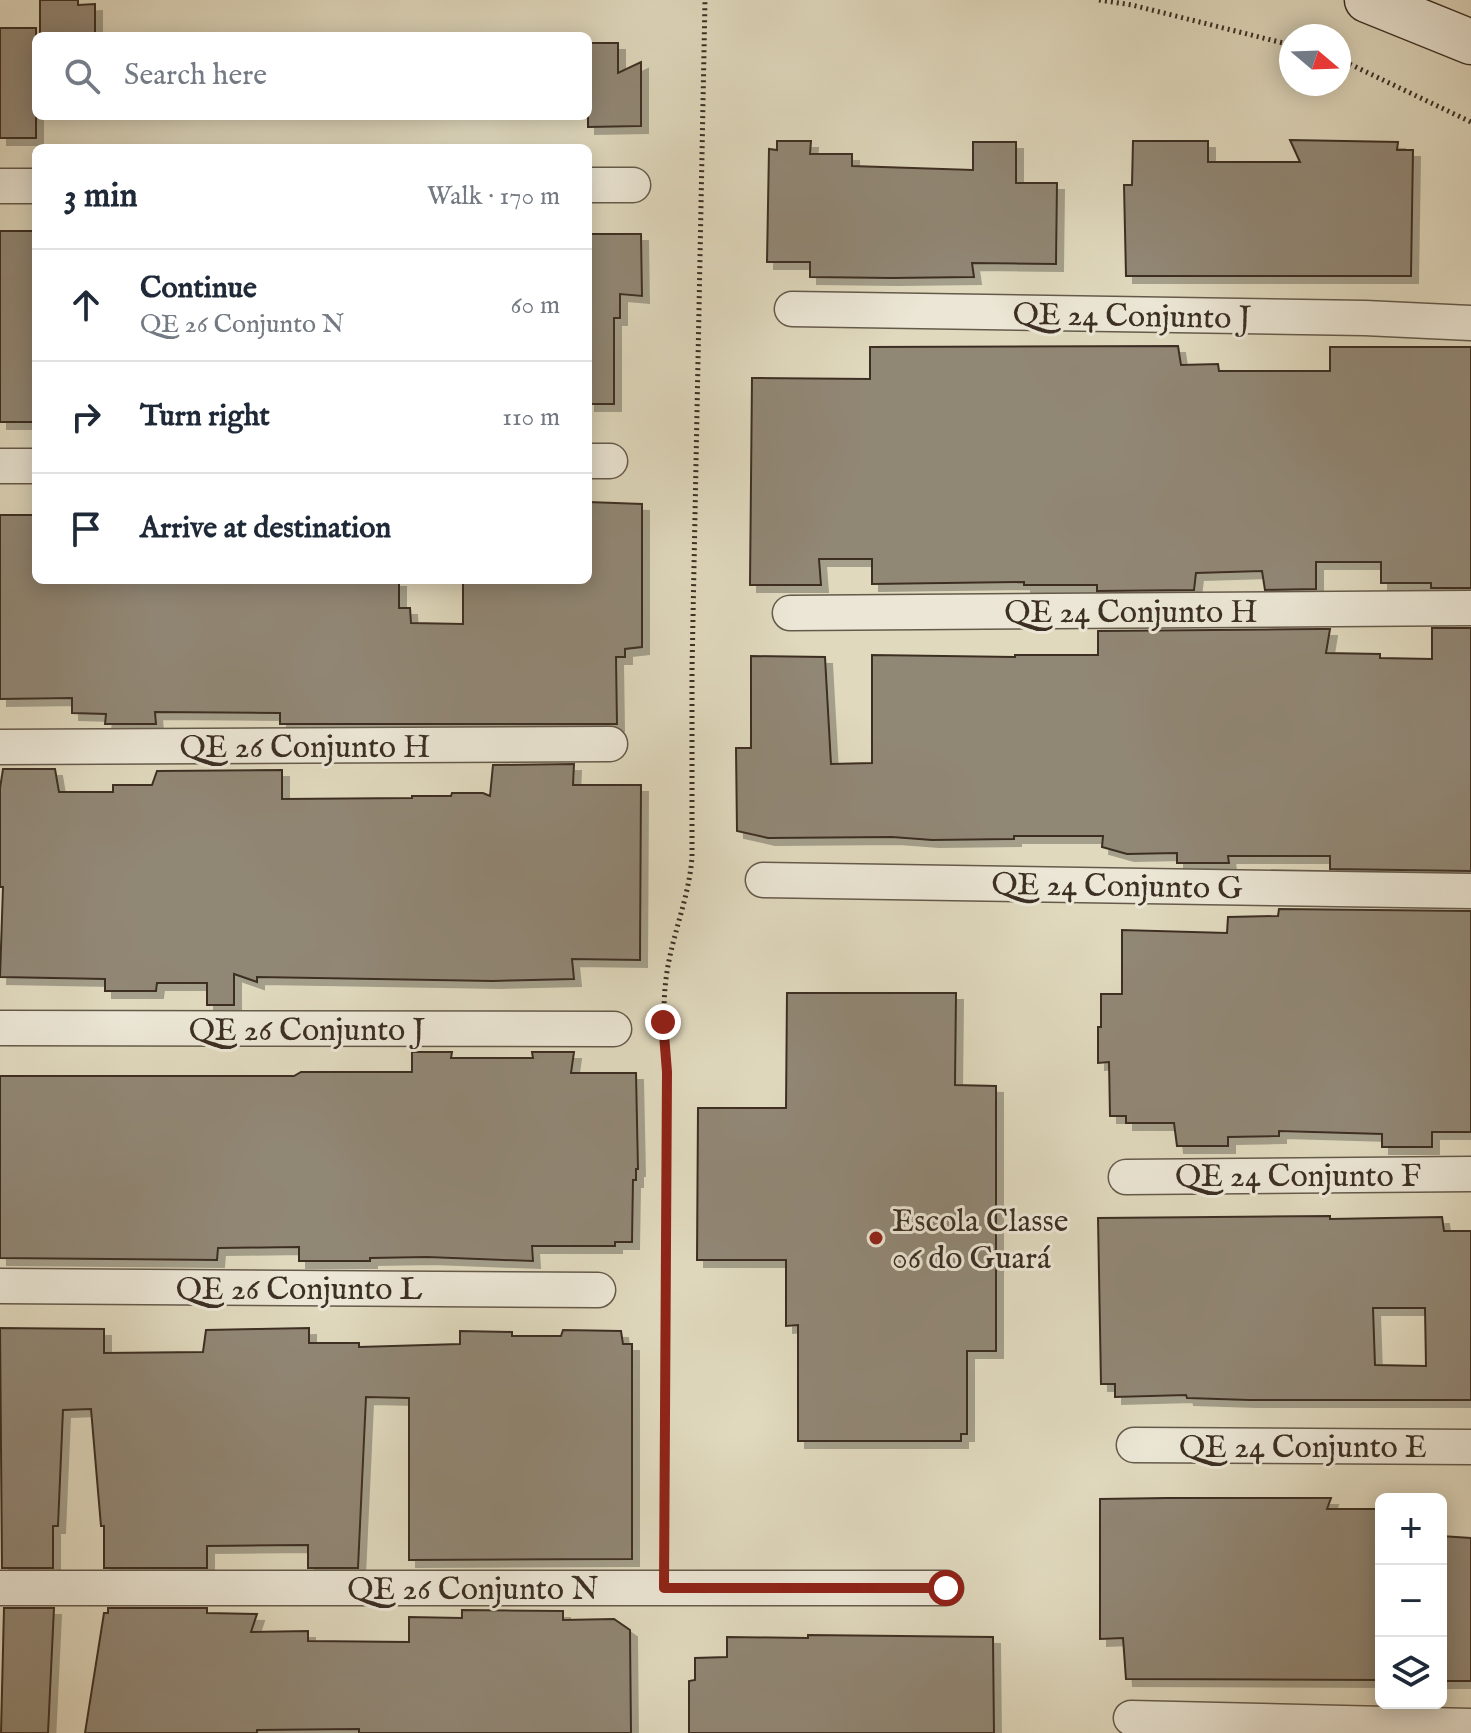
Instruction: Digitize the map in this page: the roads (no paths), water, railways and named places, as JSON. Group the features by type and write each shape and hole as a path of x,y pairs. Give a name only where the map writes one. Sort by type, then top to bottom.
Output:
{"main road":[{"path":"1367,0 1471,42"}],"street":[{"path":"592,185 633,185"},
{"path":"0,186 32,186"},
{"name":"QE 24 Conjunto J","path":"792,309 1365,318 1471,323"},
{"path":"0,466 32,466"},
{"name":"QE 24 Conjunto H","path":"790,613 1471,608"},
{"name":"QE 26 Conjunto H","path":"0,747 610,744"},
{"name":"QE 24 Conjunto G","path":"763,880 1471,891"},
{"name":"QE 26 Conjunto J","path":"0,1028 614,1029"},
{"name":"QE 24 Conjunto F","path":"1126,1177 1471,1174"},
{"name":"QE 26 Conjunto L","path":"0,1286 598,1290"},
{"name":"QE 24 Conjunto E","path":"1134,1445 1471,1447"},
{"name":"QE 26 Conjunto N","path":"0,1588 946,1588"},
{"path":"1131,1718 1471,1726"}],"place":[{"name":"Escola Classe 06 do Guará","path":"876,1238"}]}
